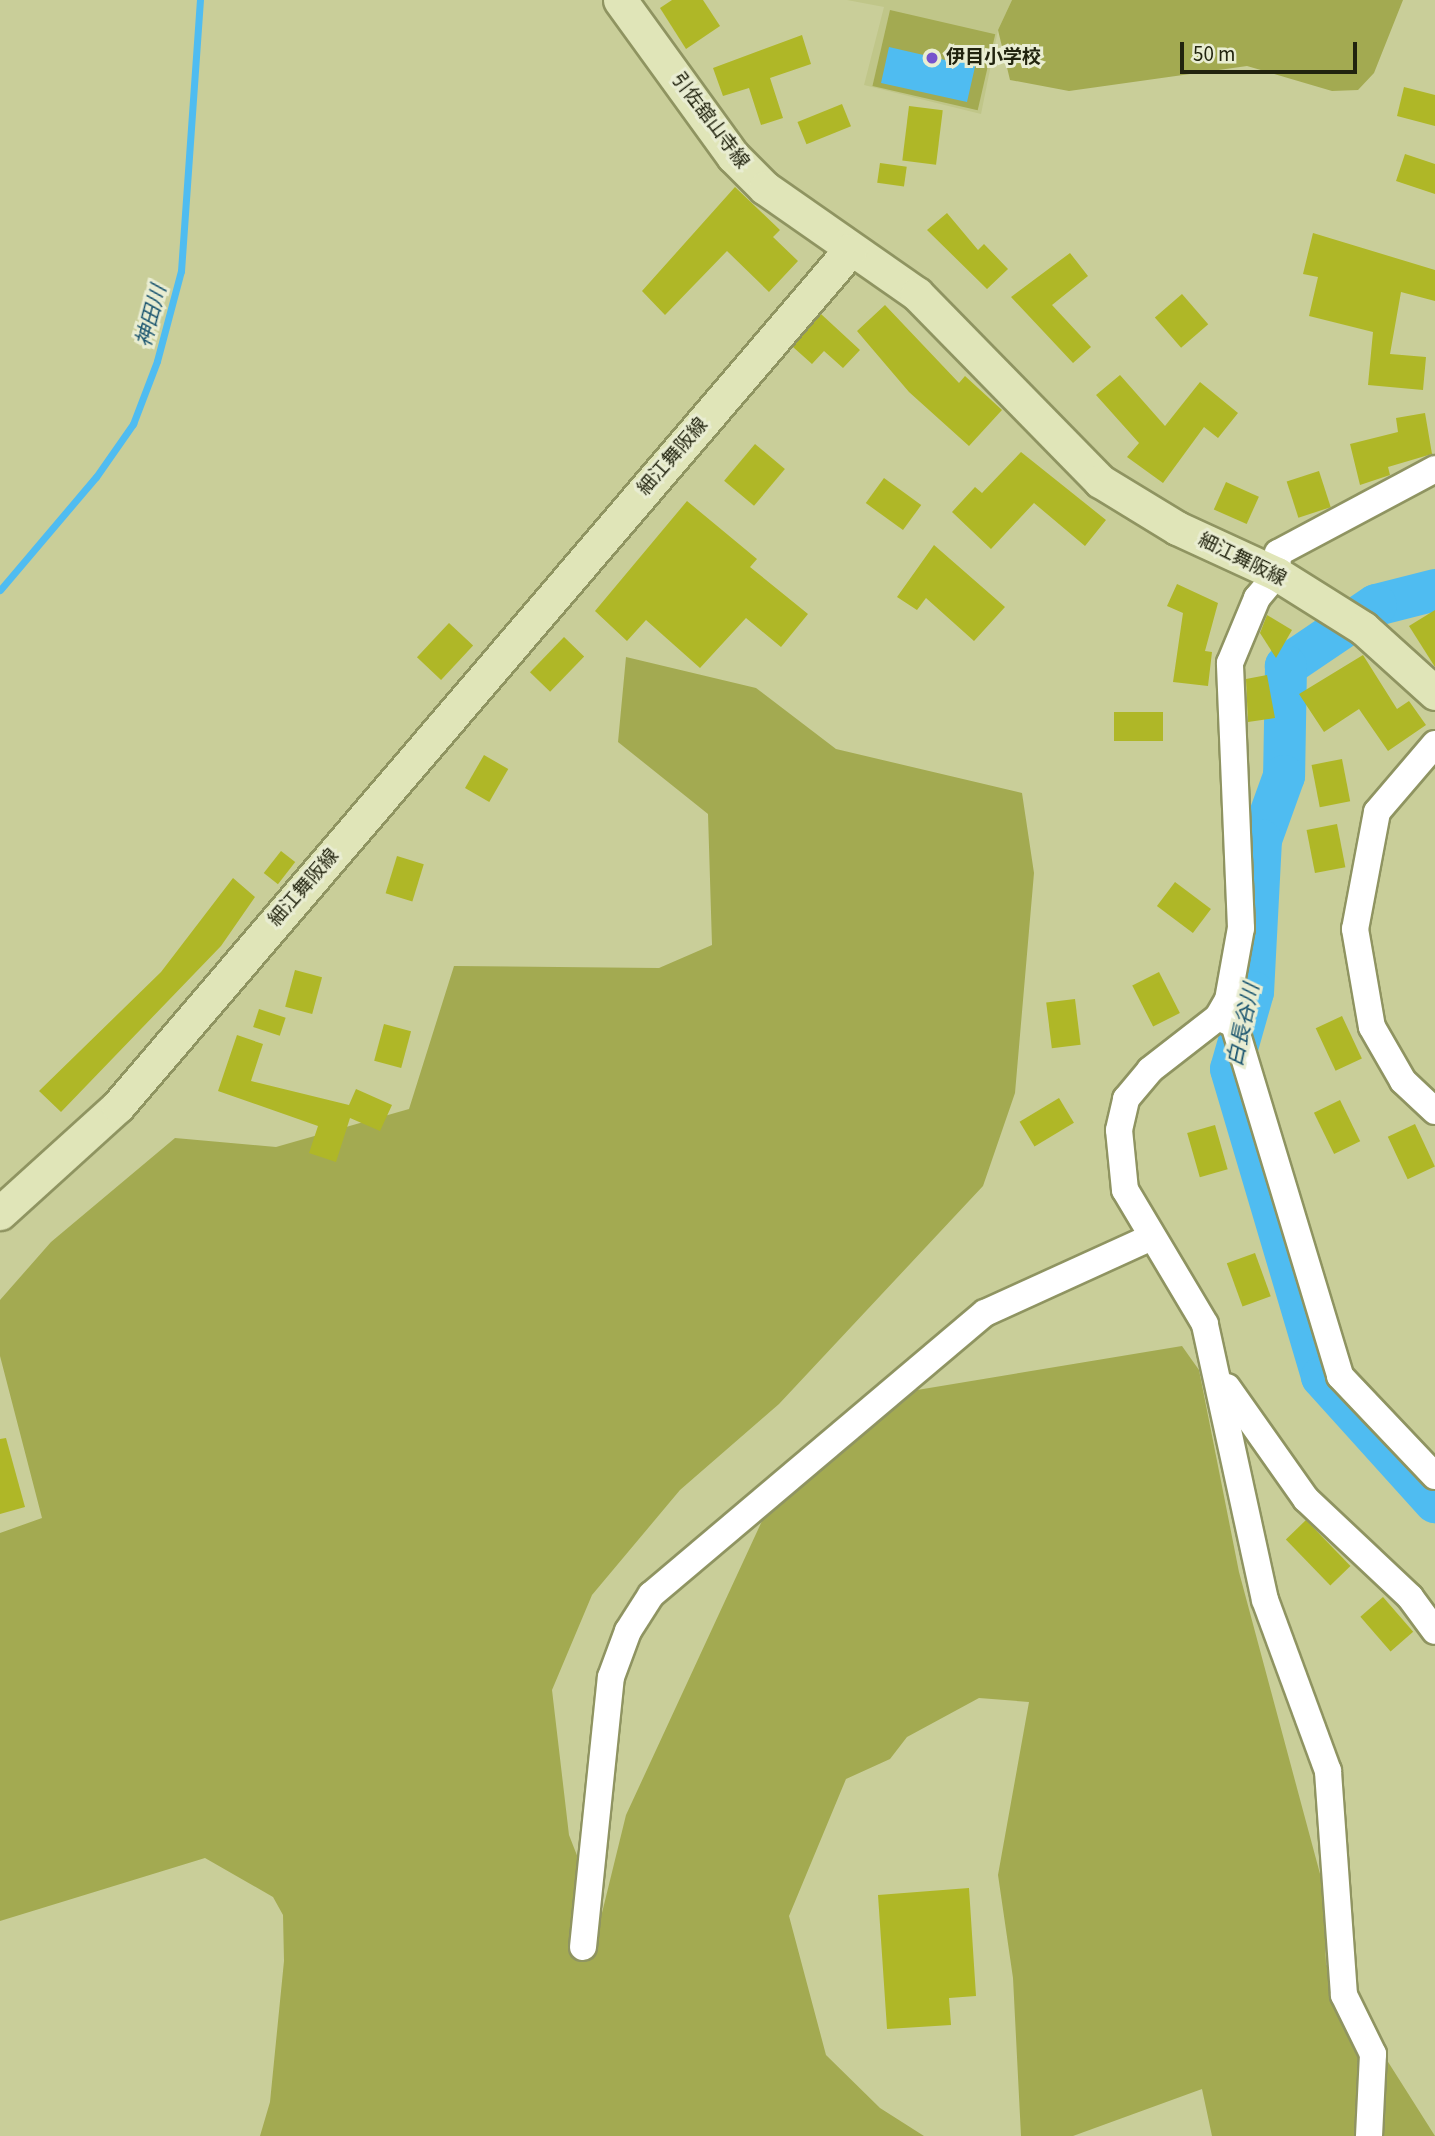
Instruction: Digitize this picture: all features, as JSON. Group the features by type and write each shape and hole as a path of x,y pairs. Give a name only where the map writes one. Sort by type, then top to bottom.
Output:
{"main road":[{"name":"引佐舘山寺線","path":"620,0 733,156 795,214 850,250"},
{"name":"細江舞阪線","path":"0,1213 118,1106 850,250 917,294 1100,481 1177,528 1277,574 1352,622 1435,692"}],"street":[{"path":"1369,2136 1373,2054 1344,1995 1328,1771 1265,1600 1222,1380 1205,1324 1125,1190 1119,1161 1126,1099 1150,1070 1217,1017 1228,1000 1241,928 1230,663 1257,598 1277,574 1278,552 1291,542 1435,469"},
{"path":"1435,744 1377,812 1355,929 1372,1027 1403,1081 1435,1111"},
{"path":"1217,1017 1234,1024 1340,1376 1435,1476"},
{"path":"583,1947 611,1677 628,1631 651,1595 985,1313 1152,1237"},
{"path":"1222,1380 1306,1499 1410,1597 1435,1631"}],"shaded area":[{"name":"伊目小学校","path":"847,0 1012,0 998,30 981,114 864,85 884,7"},
{"path":"1012,0 1403,0 1374,73 1358,90 1332,91 1247,66 1069,91 1010,80 998,30"},
{"name":"伊目小学校","path":"890,10 995,34 978,110 872,86"},
{"path":"626,657 756,688 836,749 1022,793 1034,873 1015,1093 983,1186 779,1404 680,1490 592,1595 552,1690 569,1835 601,1917 626,1815 774,1495 893,1394 1182,1346 1199,1370 1239,1572 1323,1885 1326,1964 1435,2136 1212,2136 1202,2089 1073,2136 1021,2136 1013,1978 998,1875 1029,1702 979,1698 907,1737 890,1759 846,1779 789,1916 826,2055 880,2108 924,2136 260,2136 270,2102 284,1961 283,1915 273,1897 205,1858 0,1921 0,1533 42,1518 0,1356 0,1300 51,1242 175,1138 276,1147 409,1109 454,966 659,968 712,945 708,814 618,742"}],"water":[{"path":"889,47 958,63 960,54 977,58 967,102 881,83"}],"building":[{"path":"672,0 703,0 720,26 686,49 660,8"},
{"path":"802,35 811,64 770,78 783,118 761,125 749,88 723,96 713,68"},
{"path":"1404,87 1435,95 1435,126 1397,116"},
{"path":"842,104 851,126 806,144 797,122"},
{"path":"909,106 943,110 936,165 902,161"},
{"path":"1405,154 1435,164 1435,194 1396,181"},
{"path":"880,163 907,167 904,187 877,183"},
{"path":"735,187 780,230 773,237 798,261 769,292 727,251 665,315 642,291"},
{"path":"947,213 978,250 984,244 1008,269 987,289 927,230"},
{"path":"1313,233 1435,270 1435,301 1401,292 1390,354 1426,357 1423,390 1368,385 1373,332 1309,316 1318,277 1303,274"},
{"path":"1070,253 1088,276 1052,305 1091,347 1073,363 1011,297"},
{"path":"1182,294 1208,324 1181,348 1155,318"},
{"path":"885,305 959,383 965,376 1002,410 969,446 909,392 857,331"},
{"path":"821,314 860,350 843,368 824,351 812,364 793,347"},
{"path":"1120,375 1165,426 1200,382 1238,413 1218,438 1204,427 1163,483 1127,457 1139,443 1096,395"},
{"path":"1425,413 1432,454 1388,467 1390,475 1360,485 1350,444 1398,432 1396,418"},
{"path":"755,444 785,469 754,506 724,481"},
{"path":"1021,452 1106,520 1085,546 1034,503 991,549 952,512 975,487 982,493"},
{"path":"1319,471 1331,507 1298,518 1287,482"},
{"path":"884,478 921,505 903,530 866,503"},
{"path":"1226,482 1259,497 1247,524 1214,509"},
{"path":"687,501 757,559 750,567 808,614 781,647 746,618 700,668 646,620 627,641 595,611"},
{"path":"934,545 1005,607 974,641 926,598 917,610 897,597"},
{"path":"1177,584 1218,603 1205,651 1212,652 1208,686 1173,682 1183,613 1167,606"},
{"path":"1435,610 1435,667 1409,626"},
{"path":"1267,615 1292,630 1276,658 1260,633"},
{"path":"449,623 473,646 441,680 417,657"},
{"path":"564,637 584,656 550,692 530,672"},
{"path":"1363,655 1397,709 1409,701 1426,725 1388,751 1359,709 1324,732 1299,694"},
{"path":"1267,675 1275,718 1248,722 1246,679"},
{"path":"1114,712 1163,712 1163,741 1114,741"},
{"path":"484,755 508,769 489,802 465,788"},
{"path":"1342,759 1350,801 1320,807 1312,765"},
{"path":"1337,824 1345,867 1315,873 1307,830"},
{"path":"281,851 295,862 278,884 264,873"},
{"path":"397,856 424,864 412,901 386,893"},
{"path":"233,878 255,897 221,946 61,1112 39,1091 161,972"},
{"path":"1175,882 1211,909 1193,933 1157,906"},
{"path":"295,970 322,977 312,1014 285,1007"},
{"path":"1159,972 1180,1013 1153,1027 1132,986"},
{"path":"1075,999 1081,1045 1052,1048 1046,1003"},
{"path":"259,1009 286,1018 280,1036 253,1027"},
{"path":"1342,1016 1362,1059 1336,1071 1316,1028"},
{"path":"384,1024 411,1031 401,1068 374,1061"},
{"path":"237,1035 263,1044 251,1081 349,1105 356,1089 392,1105 380,1131 350,1118 336,1162 309,1153 318,1126 218,1091"},
{"path":"1059,1098 1074,1123 1035,1147 1020,1122"},
{"path":"1340,1100 1360,1141 1334,1154 1314,1113"},
{"path":"1415,1124 1435,1167 1408,1179 1388,1137"},
{"path":"1215,1125 1228,1169 1200,1177 1187,1133"},
{"path":"1255,1253 1271,1296 1243,1306 1227,1263"},
{"path":"6,1438 25,1507 0,1514 0,1439"},
{"path":"1306,1520 1350,1566 1330,1585 1286,1539"},
{"path":"1383,1597 1413,1632 1391,1651 1360,1617"},
{"path":"969,1888 976,1996 949,1998 951,2025 887,2029 878,1895"}],"waterway":[{"name":"神田川","path":"0,590 96,477 133,424 157,361 181,271 200,0"},
{"name":"白長谷川","path":"1435,590 1376,605 1286,666 1284,776 1261,840 1253,992 1231,1069 1322,1377 1435,1502"}],"place":[{"name":"伊目小学校","path":"932,58"}]}
